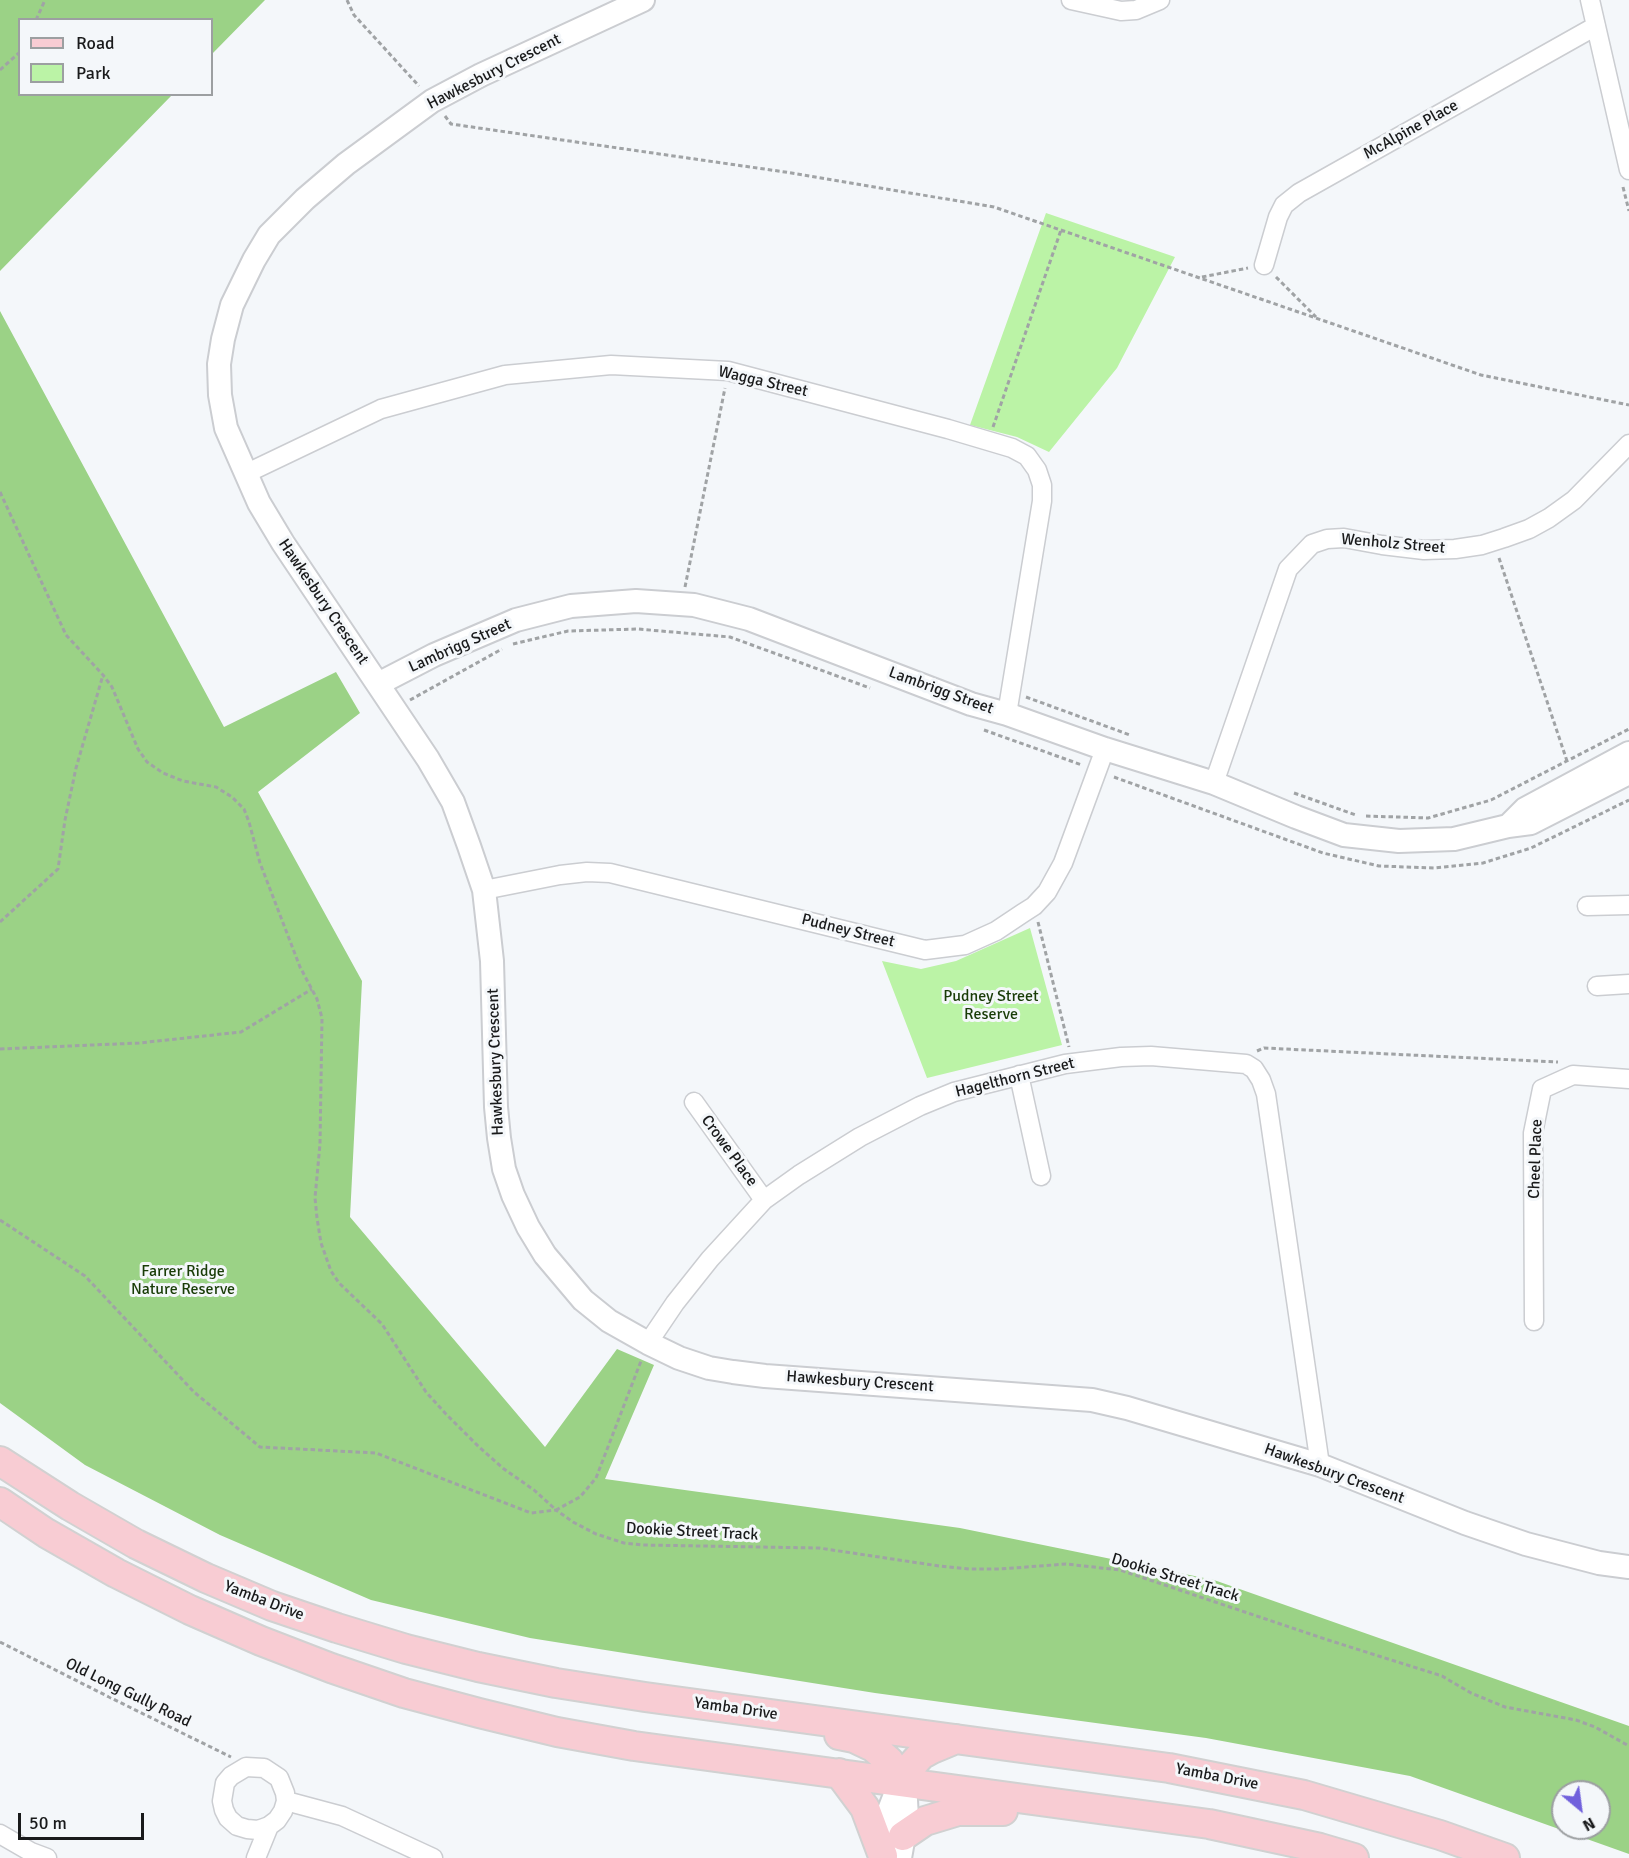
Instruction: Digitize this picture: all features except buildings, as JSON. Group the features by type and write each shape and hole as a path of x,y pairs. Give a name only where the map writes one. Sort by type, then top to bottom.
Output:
{"main road":[{"name":"Yamba Drive","path":"0,1461 70,1506 136,1544 206,1578 253,1598 337,1628 416,1652 556,1683 1169,1768 1304,1795 1440,1835 1505,1858"},
{"path":"0,1502 46,1533 190,1610 331,1668 479,1713 557,1732 634,1746 1209,1824 1320,1848 1354,1858"},
{"path":"785,1716 818,1732 854,1738 873,1747 889,1761 900,1782"},
{"path":"900,1782 921,1755 958,1739"},
{"path":"838,1773 866,1808 892,1852 925,1821 958,1810 988,1810 1041,1815 1082,1806"}],"street":[{"name":"Hawkesbury Crescent","path":"644,0 481,75 432,101 346,164 305,199 269,235 254,260 232,305 219,364 220,395 226,428 259,504 428,759 453,802 484,890 492,961 496,1107 504,1169 528,1227 545,1255 583,1300 620,1329 679,1358 709,1368 733,1372 1092,1400 1127,1408 1320,1466 1465,1523 1526,1544 1599,1563 1629,1567"},
{"path":"1071,0 1121,11 1136,10 1160,0"},
{"path":"1590,0 1629,170"},
{"name":"McAlpine Place","path":"1264,265 1278,217 1284,205 1299,193 1596,26"},
{"name":"Wagga Street","path":"245,474 381,409 506,375 611,365 728,371 1012,448 1027,456 1037,470 1042,485 1042,501 1008,703"},
{"name":"Wenholz Street","path":"1214,783 1288,569 1312,544 1328,539 1344,538 1424,550 1455,549 1493,542 1529,529 1550,518 1574,500 1629,444"},
{"name":"Lambrigg Street","path":"378,684 434,655 516,620 571,606 636,601 682,604 750,619 971,704 1008,703 1344,835 1399,841 1454,839 1508,825 1532,823 1629,773"},
{"name":"Pudney Street","path":"484,890 560,875 587,872 610,873 925,950 965,945 996,931 1034,906 1047,892 1063,863 1097,771 1117,745"},
{"name":"Lambrigg Street","path":"1508,825 1525,809 1629,753"},
{"path":"1587,906 1629,905"},
{"path":"1597,986 1629,984"},
{"name":"Hagelthorn Street","path":"648,1343 696,1277 764,1200 860,1137 920,1106 954,1092 1072,1063 1151,1056 1246,1064 1254,1069 1266,1094 1320,1466"},
{"path":"1019,1075 1041,1176"},
{"name":"Cheel Place","path":"1534,1321 1533,1133 1542,1089 1573,1075 1629,1078"},
{"name":"Crowe Place","path":"694,1102 764,1200"},
{"path":"256,1766 264,1768 272,1772 283,1785 286,1801 283,1811 269,1826 258,1830 247,1829 237,1826 228,1818 222,1801 225,1783 238,1770 256,1766"},
{"path":"892,1852 886,1818 900,1782"},
{"path":"286,1801 342,1816 433,1858"},
{"path":"256,1858 269,1826"},
{"path":"0,1834 47,1858"}],"path":[{"path":"37,18 45,0"},
{"path":"347,0 354,15 423,90"},
{"path":"0,69 18,54"},
{"path":"441,112 451,124 785,172 994,207 1481,375 1629,405"},
{"path":"988,441 1061,230"},
{"path":"676,632 728,371"},
{"name":"Dookie Street Track","path":"0,492 66,634 112,687 138,749 147,762 163,773 183,781 216,787 232,797 244,809 268,884 300,967 317,999 322,1018 320,1144 315,1198 321,1243 331,1271 349,1293 382,1324 435,1402 479,1447 556,1510 596,1534 624,1543 819,1548 969,1569 1066,1564 1120,1570 1442,1676 1471,1693 1505,1707 1576,1720 1595,1727 1629,1746"},
{"path":"1493,542 1567,761"},
{"path":"411,708 409,700 510,645 568,631 638,629 730,637 876,690"},
{"path":"0,922 58,869 76,768 103,675"},
{"path":"1008,703 1117,745 1138,737"},
{"path":"977,727 1323,853 1380,866 1434,868 1483,863 1531,848 1629,800"},
{"path":"1293,793 1357,816 1428,818 1491,800 1629,729"},
{"path":"1034,906 1072,1063"},
{"path":"0,1048 139,1043 241,1032 312,989"},
{"path":"1250,1055 1264,1048 1558,1062"},
{"path":"0,1220 84,1276 194,1392 260,1447 376,1453 531,1513 556,1510 580,1497 596,1478 648,1343"},
{"name":"Old Long Gully Road","path":"0,1642 233,1758 237,1762 238,1770"}],"green space":[{"path":"0,0 265,0 213,53 213,18 18,18 18,96 171,96 0,271"},
{"path":"1046,213 1175,257 1117,368 1049,452 1017,437 970,425"},
{"name":"Farrer Ridge Nature Reserve","path":"0,311 224,727 336,672 360,713 258,792 362,981 350,1217 545,1447 617,1349 654,1365 605,1479 960,1528 1214,1580 1629,1726 1629,1854 1590,1840 1611,1840 1611,1780 1551,1780 1551,1826 1410,1776 1206,1738 875,1693 530,1638 371,1600 220,1535 85,1465 0,1403"},
{"name":"Pudney Street Reserve","path":"1030,928 1062,1045 927,1078 882,961 921,969 956,961"}]}
